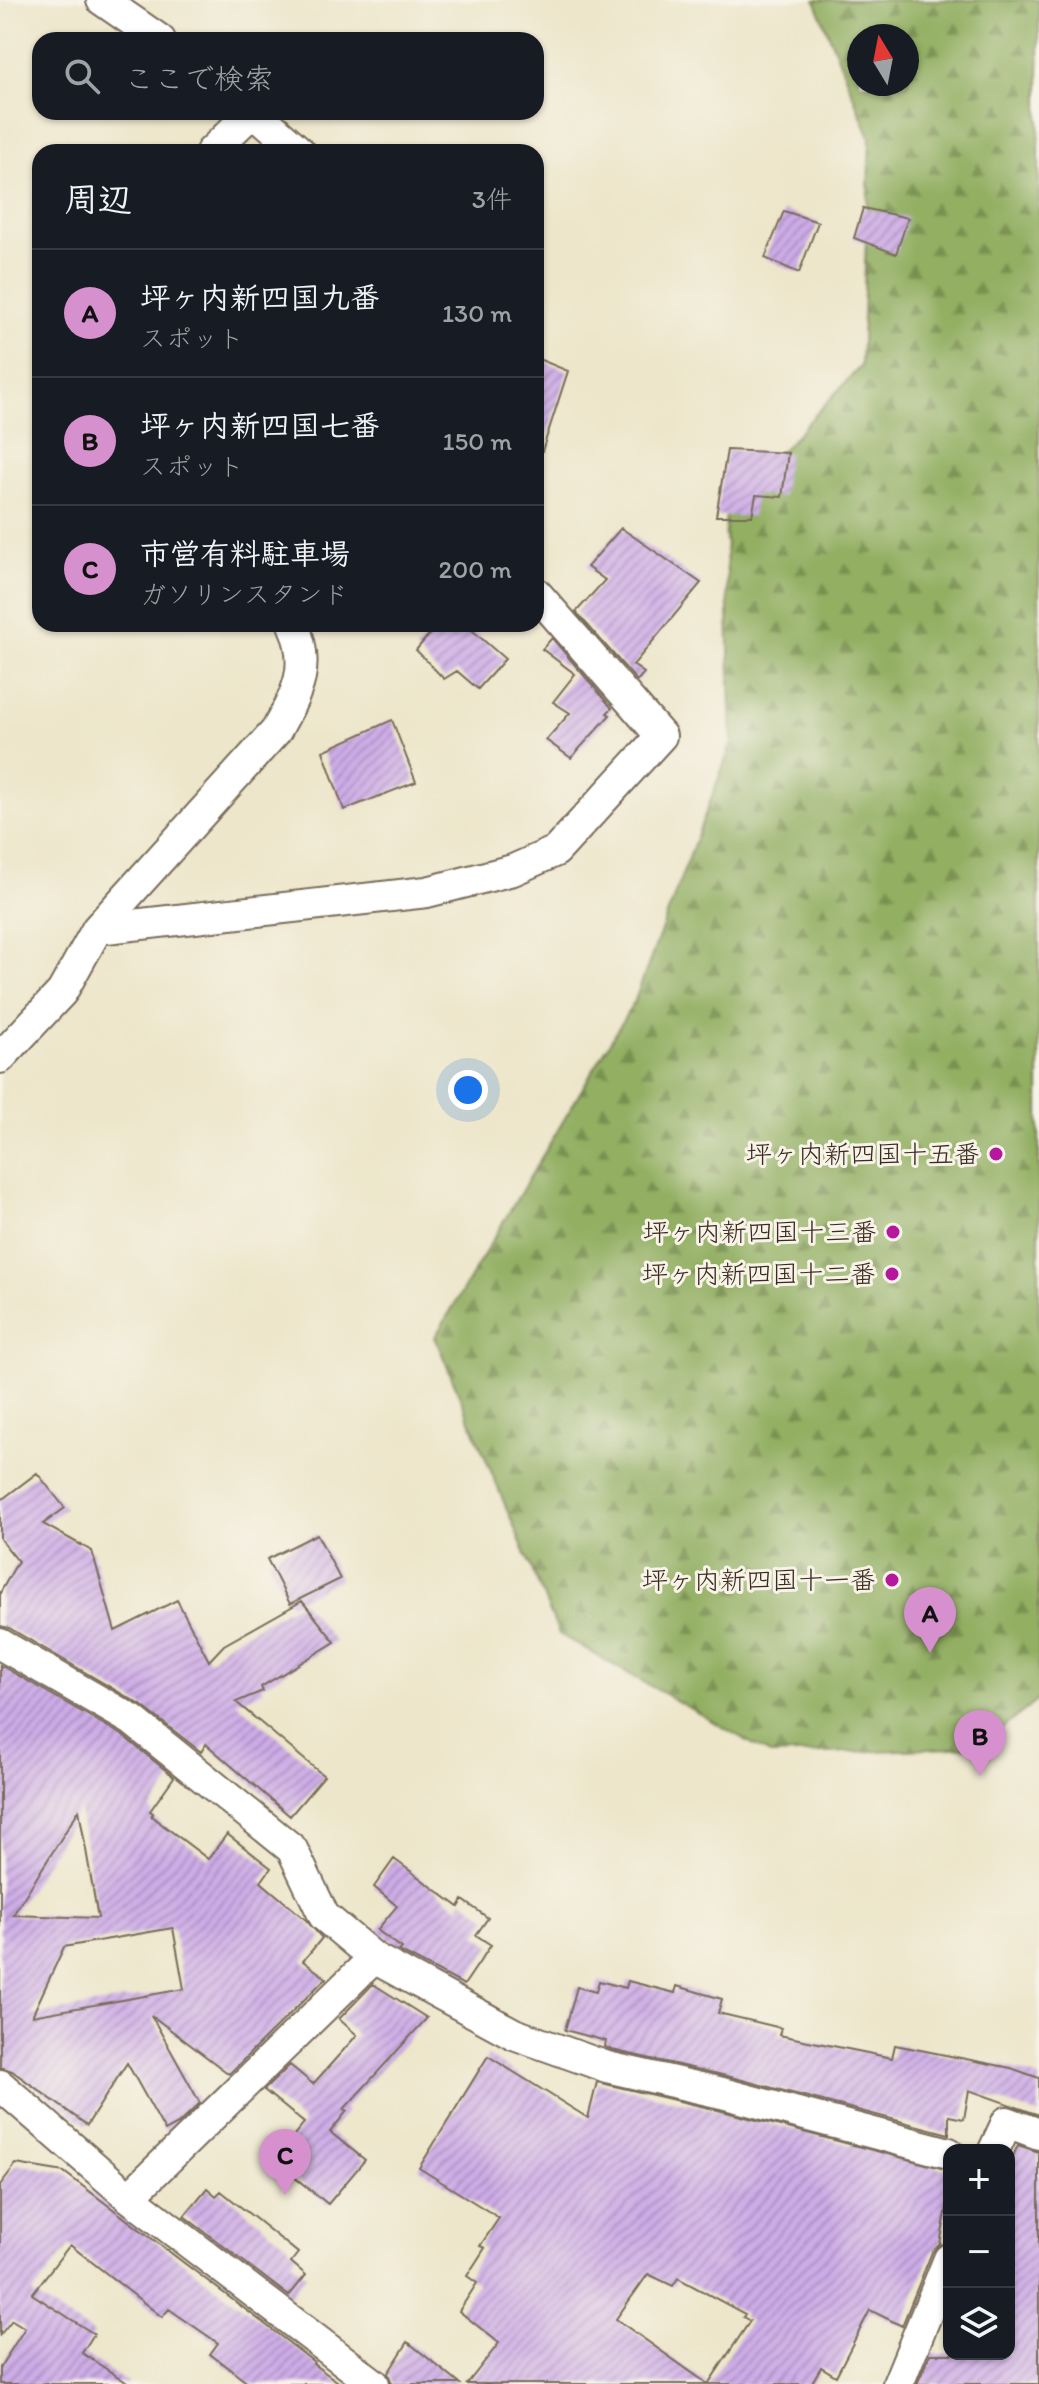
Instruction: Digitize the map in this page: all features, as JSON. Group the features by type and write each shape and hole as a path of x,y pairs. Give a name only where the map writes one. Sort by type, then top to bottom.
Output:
{"street":[{"path":"102,0 148,32"},
{"path":"220,144 245,120"},
{"path":"263,120 291,144"},
{"path":"97,929 427,892 513,870 556,851 661,736 544,602"},
{"path":"0,1058 62,992 97,929 276,731 294,699 304,671 297,632"},
{"path":"0,1644 132,1720 292,1849 324,1916 374,1958 514,2034 607,2067 722,2093 943,2151"},
{"path":"129,2197 374,1958"},
{"path":"2,2092 129,2197 374,2384"},
{"path":"997,2144 1007,2122 1039,2134"},
{"path":"898,2384 943,2274"}],"green space":[{"path":"815,0 1039,0 1039,1699 979,1747 772,1755 559,1634 435,1337 635,1000 732,743 725,511 861,366 870,138 853,96 919,96 919,24 847,24 847,80"}],"building":[{"path":"863,208 908,218 896,254 854,238"},
{"path":"784,211 818,222 799,273 765,258"},
{"path":"544,361 568,371 544,445"},
{"path":"727,450 788,453 782,497 756,495 752,516 716,516"},
{"path":"621,528 701,583 633,665 644,673 637,681 576,612 605,580 587,567"},
{"path":"431,632 474,632 505,659 478,689 457,671 444,679 416,650"},
{"path":"552,638 612,708 607,713 610,715 571,758 546,740 570,713 553,702 575,674 542,649"},
{"path":"392,720 416,782 344,810 323,751"},
{"path":"37,1473 65,1508 43,1524 92,1551 115,1631 177,1600 209,1661 224,1645 302,1601 335,1642 261,1687 263,1691 236,1702 324,1776 290,1816 206,1744 201,1752 141,1705 9,1628 0,1626 0,1593 18,1561 0,1539 0,1501"},
{"path":"317,1534 340,1579 290,1604 267,1559"},
{"path":"0,1665 122,1735 174,1777 150,1811 153,1813 151,1816 208,1859 227,1834 271,1868 261,1882 306,1920 322,1938 303,1961 326,1978 229,2074 151,2015 200,2103 178,2124 165,2131 127,2063 87,2125 12,2071 0,2067","holes":["79,1810 98,1918 13,1915","173,1928 184,1989 32,2016 64,1947"]},
{"path":"394,1859 459,1907 463,1900 488,1918 476,1935 491,1945 464,1985 399,1951 402,1948 377,1930 397,1906 374,1887"},
{"path":"599,1981 626,1988 628,1981 675,1993 677,1986 722,1999 718,2013 781,2028 779,2035 892,2058 895,2045 1011,2068 1039,2078 1039,2115 969,2090 964,2119 949,2116 949,2134 727,2076 612,2050 605,2047 606,2041 565,2030 577,1987 596,1992"},
{"path":"373,1984 427,2018 344,2109 347,2111 330,2132 365,2160 328,2204 273,2160 304,2123 264,2090 290,2065 313,2084 357,2035 339,2019"},
{"path":"488,2056 588,2118 597,2082 943,2168 940,2244 932,2252 902,2326 870,2310 836,2376 821,2367 811,2384 708,2384 467,2384 499,2343 459,2311 477,2283 467,2276 485,2248 480,2246 499,2218 419,2168","holes":["648,2274 673,2286 678,2278 745,2314 743,2317 750,2321 708,2384 616,2319"]},
{"path":"1018,2145 1039,2152 1039,2384 917,2384 930,2354 943,2354 943,2360 1015,2360 1015,2152"},
{"path":"16,2164 64,2172 341,2384 249,2384 210,2354 218,2343 169,2309 162,2317 70,2245 32,2294 94,2334 82,2353 129,2384 0,2384 0,2367 25,2328 12,2320 0,2335 0,2185"},
{"path":"207,2188 216,2196 221,2191 298,2253 291,2262 306,2275 289,2296 184,2216"},
{"path":"408,2342 460,2384 392,2384 388,2373"}],"place":[{"name":"坪ヶ内新四国十五番","path":"996,1154"},
{"name":"坪ヶ内新四国十三番","path":"893,1232"},
{"name":"坪ヶ内新四国十二番","path":"892,1274"},
{"name":"坪ヶ内新四国十一番","path":"892,1580"},
{"name":"坪ヶ内新四国九番","path":"930,1653"},
{"name":"坪ヶ内新四国七番","path":"980,1776"},
{"name":"市営有料駐車場","path":"285,2195"}]}
